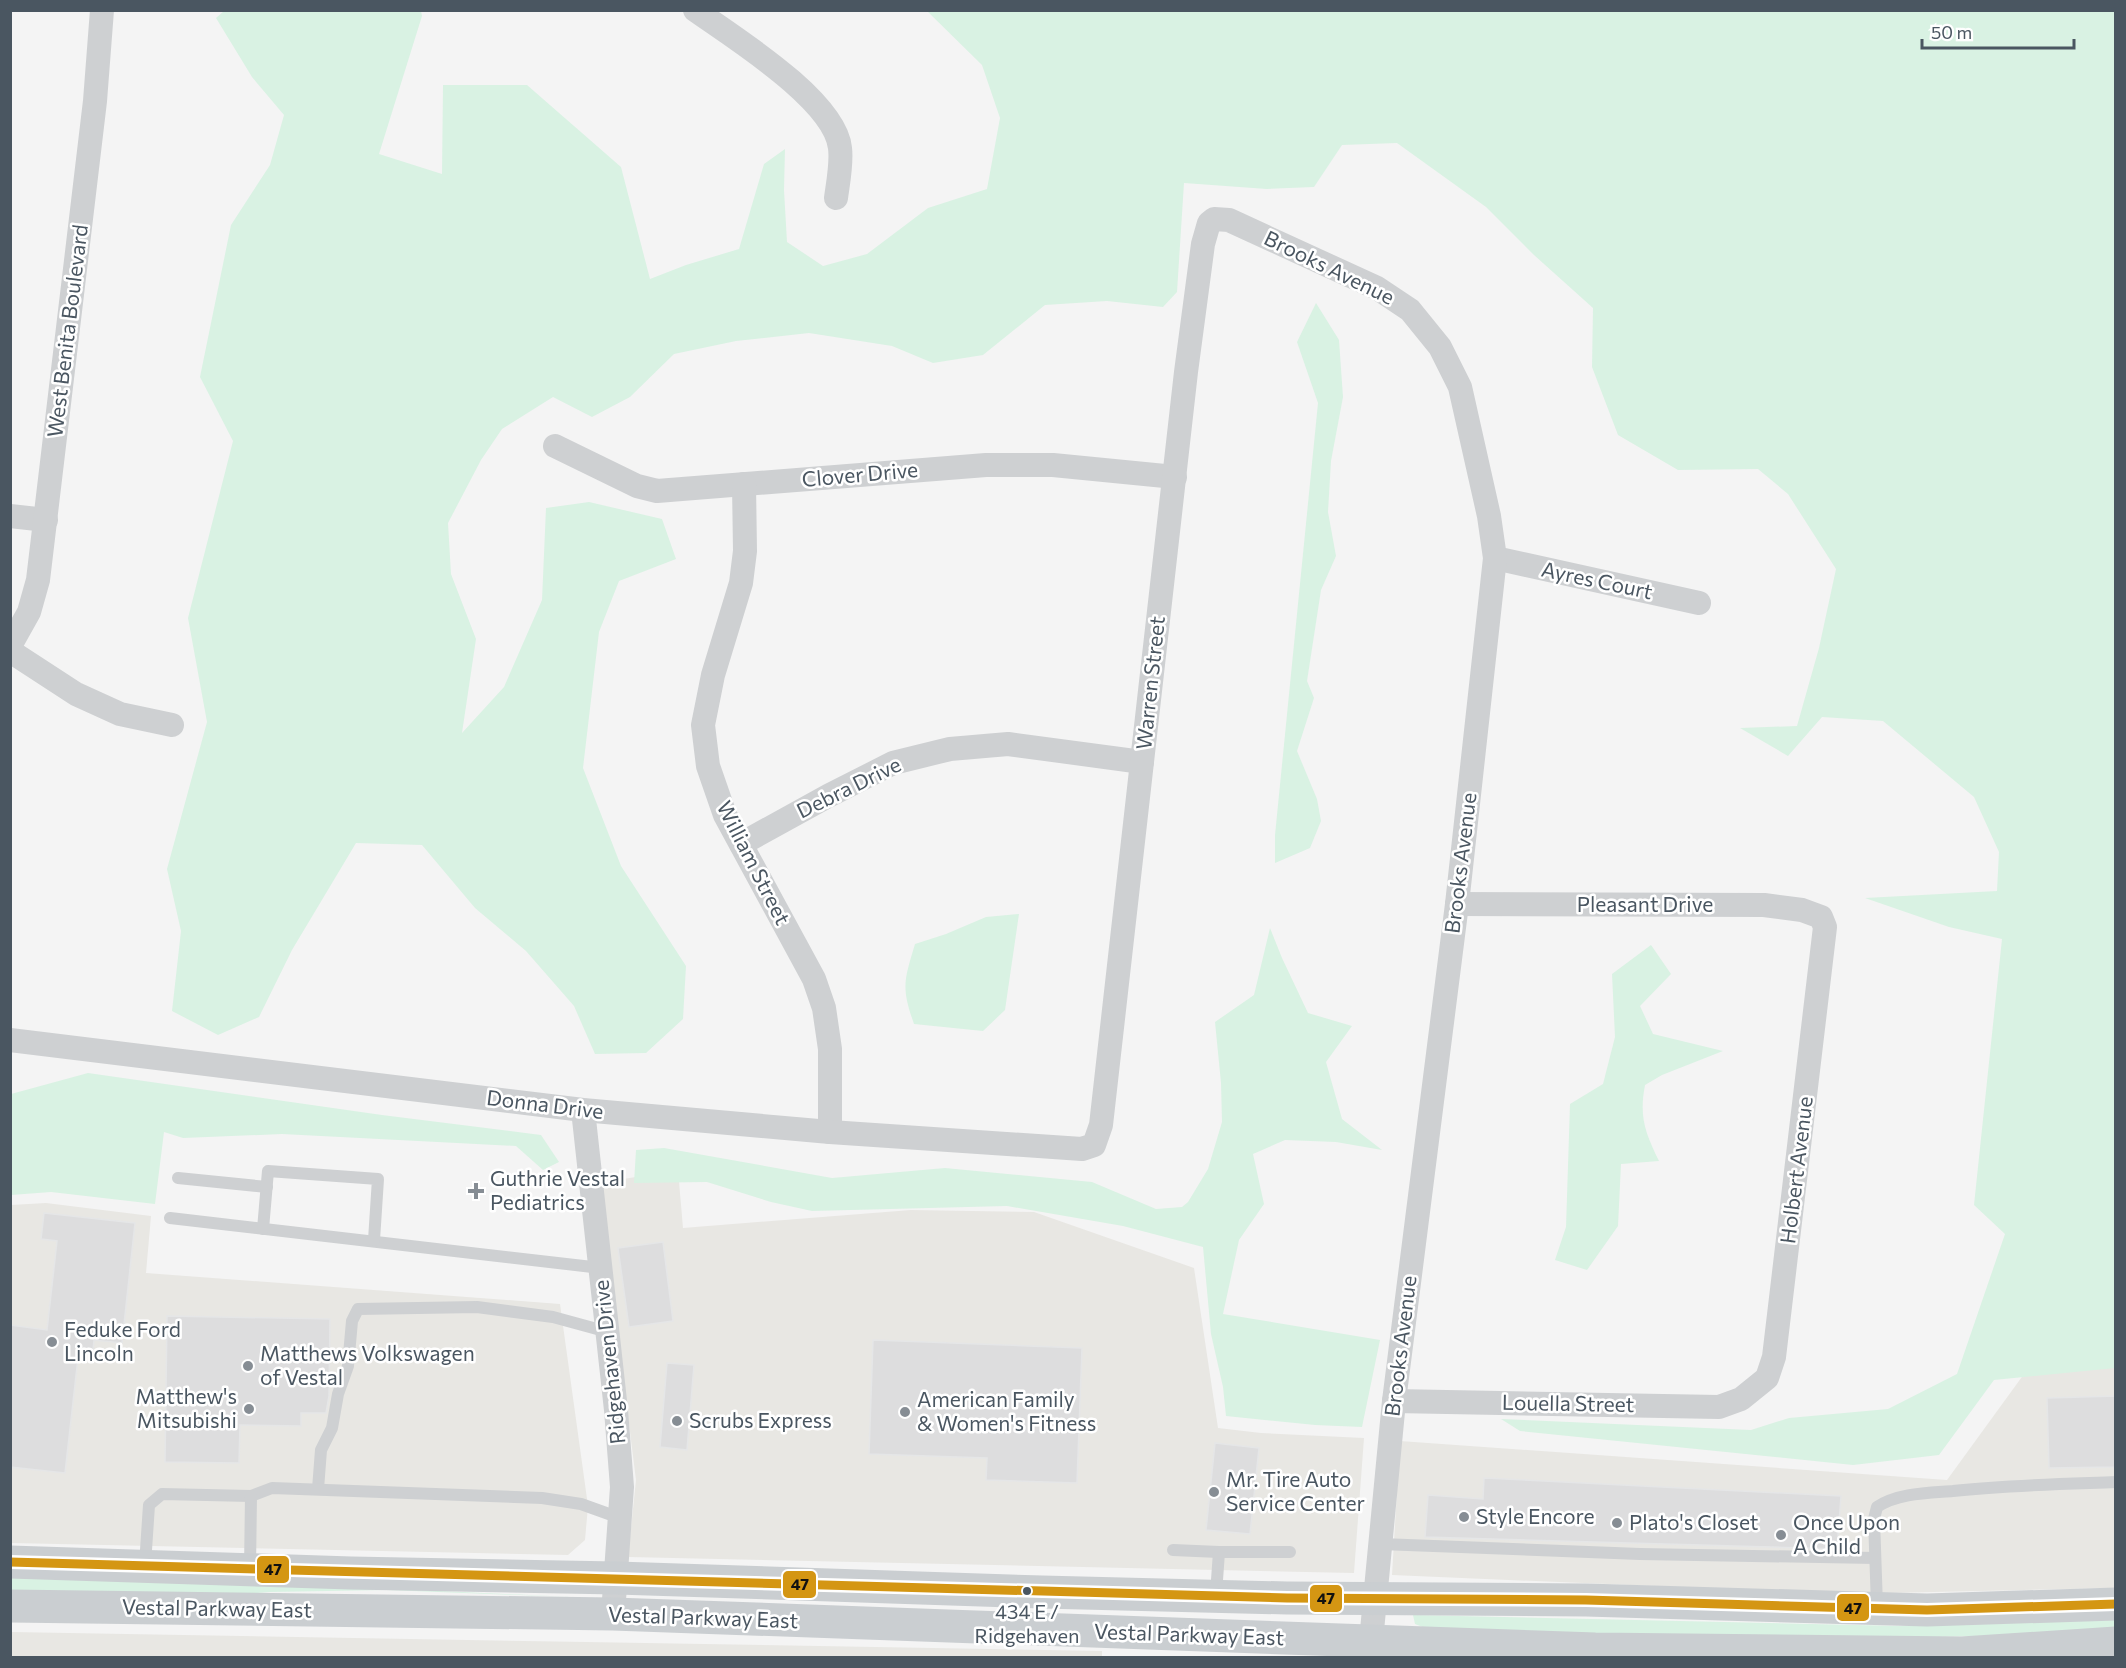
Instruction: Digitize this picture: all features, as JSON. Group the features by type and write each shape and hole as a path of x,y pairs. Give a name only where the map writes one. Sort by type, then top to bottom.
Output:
{"main road":[{"name":"Vestal Parkway East","path":"10,1562 1042,1592 1586,1600 1927,1610 2115,1604"},
{"name":"Vestal Parkway East","path":"10,1605 613,1614 1595,1649 1950,1653 2115,1643"}],"street":[{"name":"West Benita Boulevard","path":"10,646 29,612 38,580 95,101 102,10"},
{"path":"695,10 783,73 808,94 833,127 840,147 836,198"},
{"name":"Warren Street","path":"1082,1149 1094,1145 1101,1125 1174,477 1203,244 1209,223 1214,219 1223,220"},
{"name":"Brooks Avenue","path":"1223,220 1229,220 1377,288 1410,310 1440,347 1460,387 1489,516 1495,558 1456,904 1394,1401 1371,1641"},
{"name":"Clover Drive","path":"555,446 637,486 657,491 986,465 1053,465 1174,477"},
{"name":"William Street","path":"744,484 745,551 741,583 713,675 704,725 708,766 725,815 814,979 824,1008 830,1049 830,1132"},
{"path":"10,516 46,519"},
{"name":"Ayres Court","path":"1495,558 1699,603"},
{"path":"10,651 76,694 120,714 172,725"},
{"name":"Debra Drive","path":"741,844 892,763 950,748 1008,744 1142,762"},
{"name":"Pleasant Drive","path":"1456,904 1764,905 1802,910 1821,917 1826,927"},
{"name":"Holbert Avenue","path":"1741,1399 1767,1378 1774,1357 1826,927"},
{"name":"Donna Drive","path":"10,1040 583,1110 830,1132 1082,1149"},
{"name":"Ridgehaven Drive","path":"583,1110 608,1332 622,1487 613,1614"},
{"name":"Louella Street","path":"1394,1401 1719,1407 1741,1399"}],"lane":[{"path":"263,1229 268,1171 378,1179 374,1240"},
{"path":"178,1178 267,1187"},
{"path":"170,1218 601,1268"},
{"path":"318,1489 321,1450 332,1428 338,1395 348,1366 352,1321 358,1310 477,1307 553,1317 608,1332"},
{"path":"1877,1608 1874,1519 1877,1508 1887,1500 1917,1494 1986,1488 2115,1482"},
{"path":"145,1566 149,1506 162,1494 251,1496 272,1488 542,1498 581,1504 620,1518"},
{"path":"249,1570 251,1496"},
{"path":"1381,1544 1640,1554 1875,1558"},
{"path":"1173,1550 1290,1552"},
{"path":"1216,1595 1219,1552"}],"shaded area":[{"path":"678,1170 683,1228 911,1210 1034,1212 1194,1268 1218,1428 1261,1433 1364,1438 1354,1573 628,1557 636,1480 599,1183"},
{"path":"46,1203 151,1216 146,1273 560,1304 588,1506 585,1540 568,1555 11,1543 11,1205"},
{"path":"2115,1249 2115,1588 1844,1594 1392,1575 1400,1441 1947,1480"},
{"path":"11,1632 1102,1651 1102,1658 11,1658"}],"green space":[{"path":"224,11 421,11 422,16 379,154 442,174 443,85 527,85 621,167 650,279 739,249 764,164 785,149 784,190 787,242 823,266 867,254 928,208 987,189 1000,118 982,65 927,11 2115,11 2115,1368 1994,1380 1939,1455 1853,1465 1520,1431 1501,1419 1751,1430 1789,1418 1888,1409 1957,1374 2005,1234 1974,1205 2002,939 1949,927 1865,898 1997,891 1999,852 1974,797 1883,721 1822,717 1788,756 1740,728 1797,726 1819,648 1836,569 1788,494 1758,469 1678,470 1618,435 1592,367 1593,308 1534,255 1486,207 1397,143 1342,145 1314,187 1267,189 1184,183 1177,292 1163,307 1107,301 1045,305 983,355 933,363 892,346 809,333 736,341 674,354 630,397 592,417 553,397 502,429 481,460 448,523 451,574 476,639 462,733 504,687 542,600 546,508 589,502 662,519 676,559 619,581 599,632 583,768 621,866 686,966 683,1019 646,1053 595,1054 574,1006 526,951 475,908 422,845 356,843 292,950 259,1017 218,1035 172,1011 181,931 167,869 207,722 188,618 233,441 200,377 231,225 270,165 284,115 252,77 216,18"},
{"path":"1316,303 1339,340 1343,397 1331,461 1328,512 1336,556 1321,590 1307,681 1314,698 1297,751 1317,799 1321,821 1310,848 1275,863 1275,835 1318,403 1297,342"},
{"path":"1019,914 1005,1010 983,1031 914,1024 907,1001 906,984 915,944 986,917"},
{"path":"1270,928 1308,1013 1352,1026 1326,1062 1342,1119 1382,1150 1336,1142 1285,1140 1253,1154 1264,1204 1239,1240 1223,1314 1380,1340 1362,1427 1226,1416 1223,1387 1211,1334 1203,1247 1123,1226 1007,1206 812,1211 771,1202 707,1182 634,1183 636,1150 664,1148 832,1178 945,1168 1092,1182 1156,1209 1182,1207 1188,1202 1208,1169 1222,1122 1215,1022 1254,995"},
{"path":"1651,945 1671,974 1640,1006 1653,1034 1723,1051 1662,1075 1645,1085 1643,1115 1650,1141 1659,1161 1621,1164 1618,1226 1587,1270 1555,1260 1566,1227 1570,1104 1603,1084 1615,1037 1612,974"},
{"path":"88,1073 541,1135 559,1162 543,1170 516,1146 282,1134 183,1138 164,1132 155,1204 51,1192 11,1195 11,1094"},
{"path":"11,1574 571,1597 386,1590 269,1592 208,1597 11,1593"},
{"path":"1413,1615 1900,1626 2115,1620 2116,1633 1882,1638 1433,1631 1415,1624"}],"building":[{"name":"Feduke Ford Lincoln","path":"44,1213 135,1223 122,1343 94,1340 92,1360 78,1358 65,1473 10,1467 10,1325 47,1330 57,1241 41,1239"},
{"path":"663,1242 673,1321 629,1327 618,1248"},
{"name":"Matthews Volkswagen of Vestal","path":"167,1316 330,1319 329,1396 326,1413 301,1413 301,1426 240,1425 239,1463 165,1462"},
{"path":"873,1340 1082,1348 1077,1483 986,1480 987,1458 869,1454"},
{"path":"667,1363 694,1365 687,1450 660,1447"},
{"path":"2115,1396 2115,1467 2049,1468 2047,1398"},
{"path":"1215,1443 1259,1448 1250,1534 1206,1530"},
{"path":"1484,1478 1841,1496 1837,1549 1425,1537 1428,1495 1483,1499"}],"transit line":[{"name":"47","path":"10,1562 1287,1598 1586,1600 1927,1610 2116,1604"}],"place":[{"name":"Guthrie Vestal Pediatrics","path":"476,1191"},
{"name":"Feduke Ford Lincoln","path":"52,1342"},
{"name":"Matthews Volkswagen of Vestal","path":"248,1366"},
{"name":"Matthew's Mitsubishi","path":"249,1409"},
{"name":"American Family & Women's Fitness","path":"905,1412"},
{"name":"Scrubs Express","path":"677,1421"},
{"name":"Mr. Tire Auto Service Center","path":"1214,1492"},
{"name":"Style Encore","path":"1464,1517"},
{"name":"Plato's Closet","path":"1617,1523"},
{"name":"Once Upon A Child","path":"1781,1535"},
{"name":"434 E / Ridgehaven","path":"1027,1591"}]}
